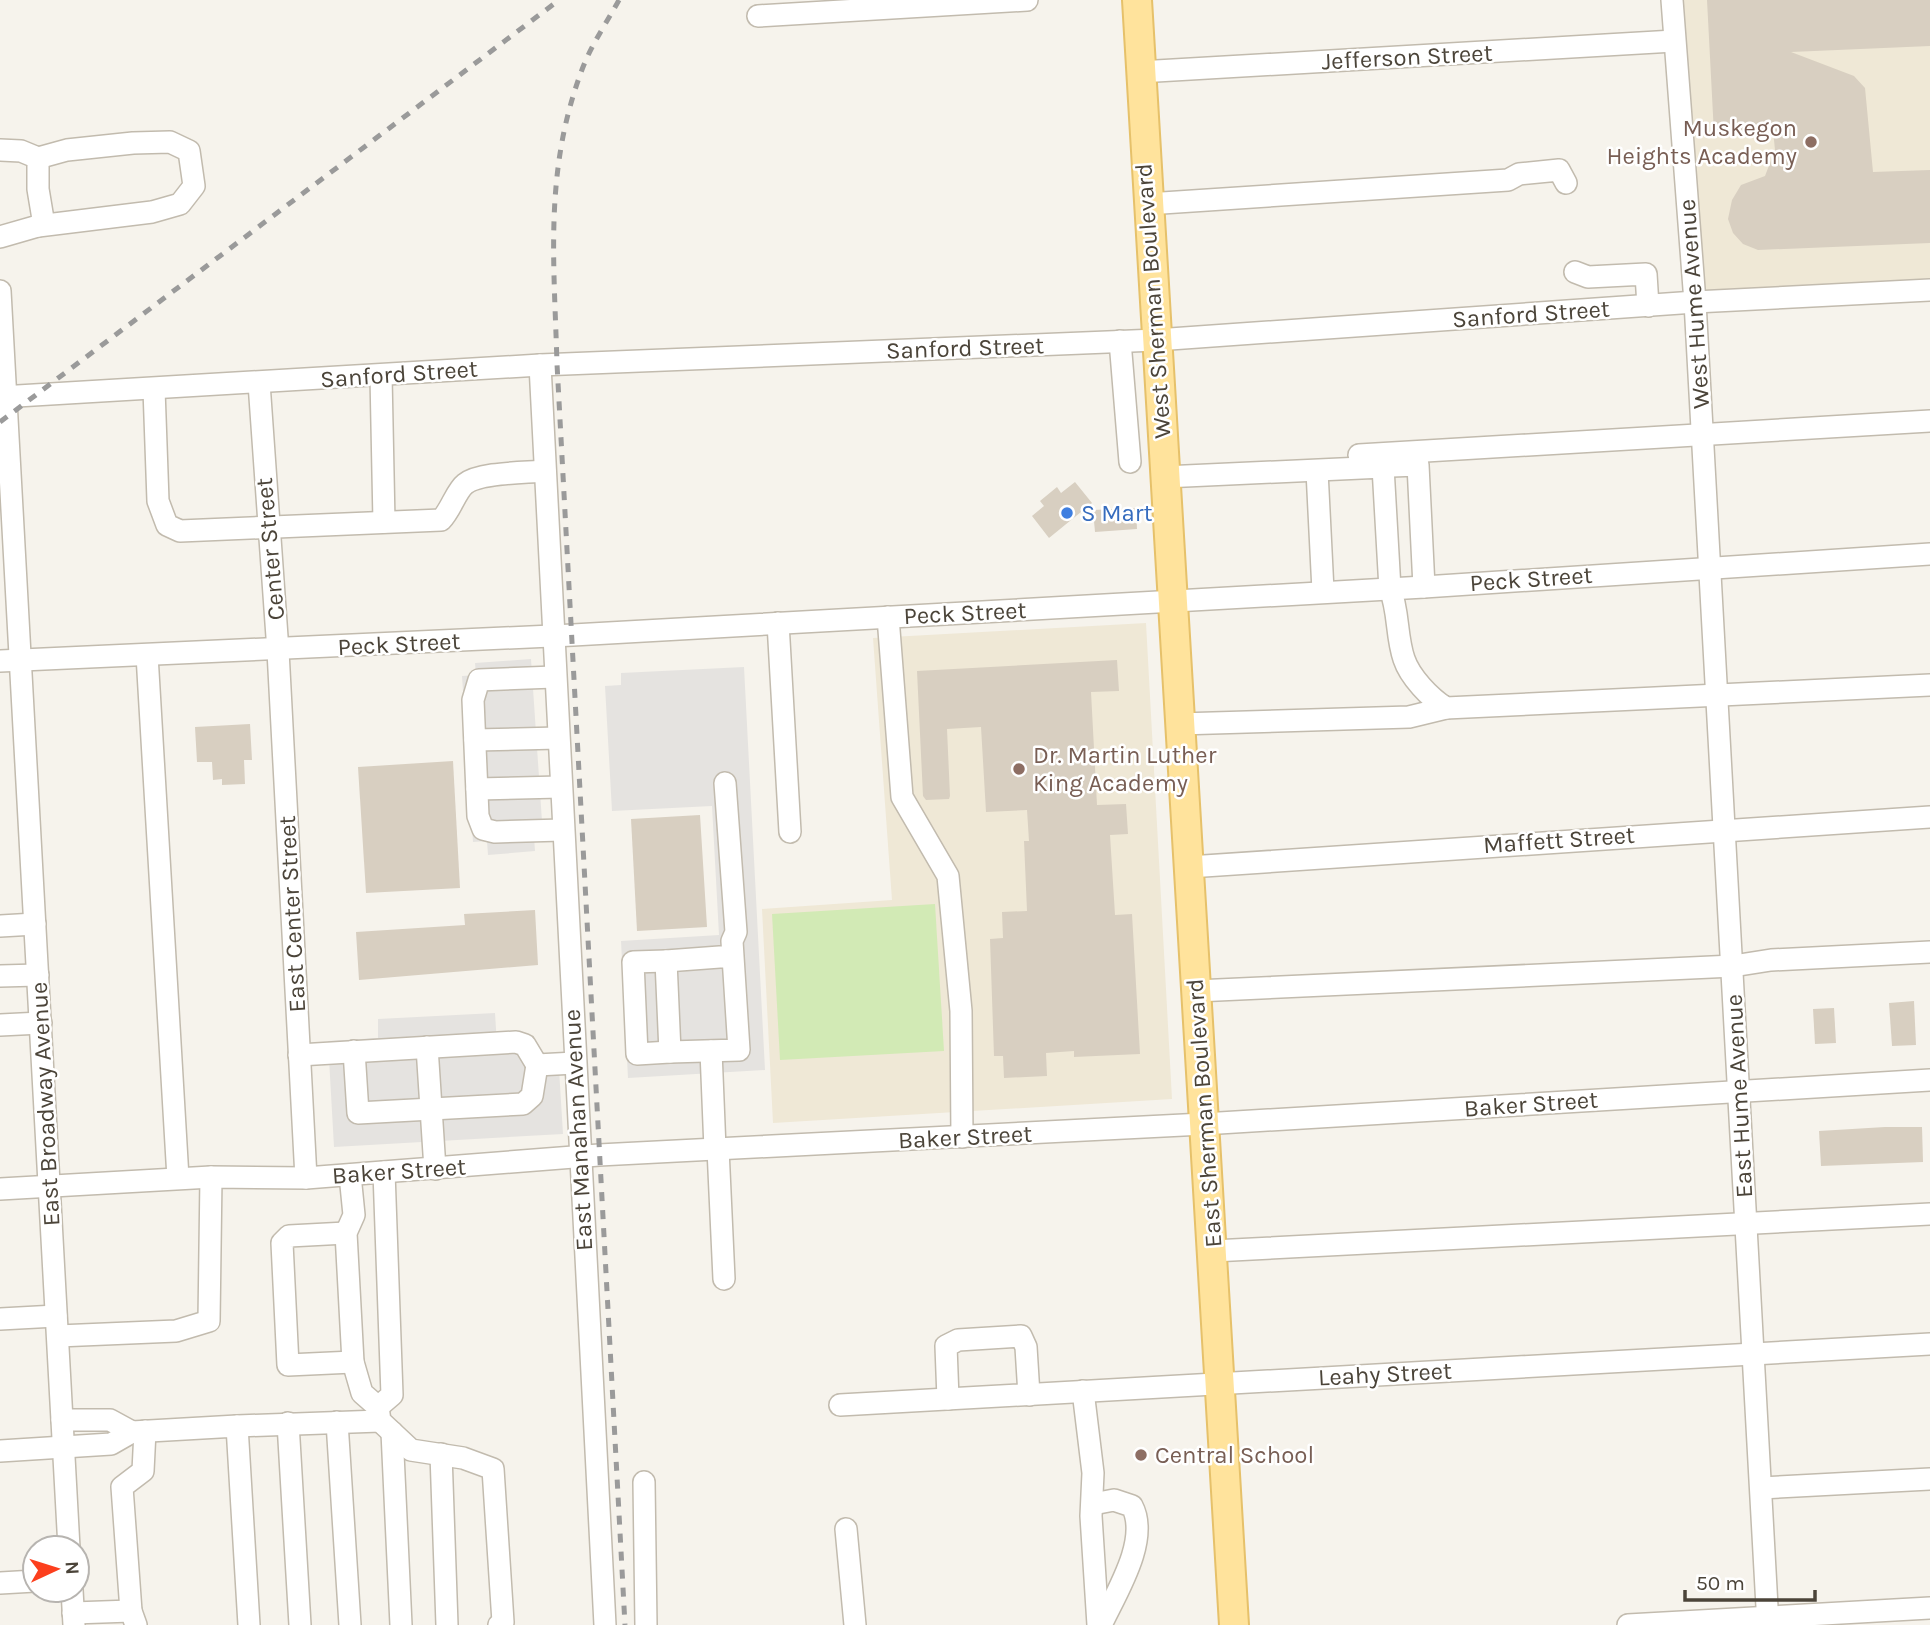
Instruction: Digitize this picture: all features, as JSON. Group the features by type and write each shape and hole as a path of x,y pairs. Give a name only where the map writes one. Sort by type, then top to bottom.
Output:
{"main road":[{"name":"West Sherman Boulevard","path":"1137,0 1171,601"},
{"name":"East Sherman Boulevard","path":"1171,601 1234,1625"}],"street":[{"path":"758,16 1027,0"},
{"name":"West Hume Avenue","path":"1672,0 1695,302 1710,566"},
{"name":"Jefferson Street","path":"1139,72 1674,41"},
{"path":"0,150 21,150 38,158 67,150 170,142 189,151 194,186 180,204 152,212 38,226 0,237"},
{"path":"38,158 38,189 43,219 38,226"},
{"path":"1147,204 1508,180 1519,174 1554,170 1562,172 1566,183"},
{"path":"1575,272 1588,277 1646,274 1648,306"},
{"name":"Sanford Street","path":"3,397 540,365 1156,340 1695,302 1930,290"},
{"name":"East Broadway Avenue","path":"0,291 10,660 36,924 68,1534"},
{"path":"1120,341 1130,462"},
{"name":"East Manahan Avenue","path":"540,365 605,1625"},
{"path":"381,376 384,522"},
{"name":"Center Street","path":"259,383 267,526 278,651"},
{"path":"154,389 159,500 167,525 180,531 441,520 451,510 462,486 475,478 545,471"},
{"path":"1164,471 1930,421"},
{"path":"1164,471 1317,471 1418,465 1424,587"},
{"path":"1383,467 1390,589 1395,603 1404,660 1432,699 1446,708"},
{"path":"1317,471 1323,591"},
{"name":"Peck Street","path":"10,660 278,651 1390,589 1710,566 1930,554"},
{"name":"East Hume Avenue","path":"1710,566 1768,1621"},
{"path":"888,617 902,797 947,876 961,1010 962,1137"},
{"path":"778,623 790,832"},
{"name":"East Center Street","path":"278,651 306,1178"},
{"path":"147,656 178,1178"},
{"path":"554,677 479,680 473,701 478,817 483,829 495,832 562,830"},
{"path":"1179,724 1409,717 1446,708 1692,694 1717,697 1930,685"},
{"path":"475,740 558,738"},
{"path":"725,783 736,932 732,941 740,1049 637,1054 633,962 733,956"},
{"path":"477,789 560,787"},
{"name":"Maffett Street","path":"1189,867 1725,828 1930,817"},
{"path":"0,926 36,924"},
{"path":"1196,991 1732,966 1772,960 1930,952"},
{"path":"666,961 670,1052"},
{"path":"0,976 38,975"},
{"path":"0,1026 41,1023"},
{"path":"299,1055 354,1051 516,1042 524,1045 537,1065 538,1076 532,1096 523,1104 358,1114 354,1051"},
{"path":"427,1047 435,1169"},
{"path":"710,1051 724,1279"},
{"path":"537,1065 575,1063"},
{"name":"Baker Street","path":"0,1189 178,1178 306,1178 716,1149 1203,1124 1930,1080"},
{"path":"384,1172 392,1395 383,1420 401,1625"},
{"path":"350,1175 354,1216 346,1233 354,1362 362,1393 411,1450 463,1458 493,1469 503,1622 499,1625"},
{"path":"0,1319 57,1326 176,1331 209,1321 211,1177"},
{"path":"1213,1251 1930,1214"},
{"path":"346,1233 289,1236 282,1243 288,1365 354,1362"},
{"path":"948,1399 946,1346 958,1340 1021,1336 1026,1347 1029,1395"},
{"name":"Leahy Street","path":"840,1405 1930,1344"},
{"path":"1083,1391 1093,1473 1099,1625"},
{"path":"62,1420 110,1420 138,1431"},
{"path":"0,1451 111,1444 138,1431 383,1420"},
{"path":"337,1422 351,1625"},
{"path":"288,1423 300,1625"},
{"path":"237,1426 249,1625"},
{"path":"74,1619 133,1618 122,1487 143,1471 138,1431"},
{"path":"441,1454 447,1625"},
{"path":"1761,1488 1930,1479"},
{"path":"644,1482 646,1625"},
{"path":"1093,1504 1114,1500 1132,1506 1139,1520 1134,1548 1099,1625"},
{"path":"846,1529 855,1625"},
{"path":"0,1583 21,1582"},
{"path":"1628,1625 1768,1621 1930,1608"}],"shaded area":[{"name":"Muskegon Heights Academy","path":"1683,0 1930,0 1930,284 1700,297"},
{"name":"Dr. Martin Luther King Academy","path":"1146,623 1172,1099 773,1123 762,909 892,900 873,638"},
{"path":"531,659 543,836 534,837 535,851 488,855 487,841 473,842 462,676 476,675 475,663"},
{"path":"744,667 765,1070 628,1078 621,941 719,935 712,806 612,811 605,686 621,685 621,673"},
{"path":"495,1013 497,1045 538,1043 538,1054 558,1053 563,1134 334,1147 328,1041 378,1038 378,1019"}],"green space":[{"path":"935,904 944,1051 780,1060 772,914"}],"building":[{"path":"1707,0 1930,0 1930,46 1791,52 1854,76 1865,88 1873,172 1930,170 1930,243 1758,250 1743,244 1733,233 1728,219 1732,200 1741,185 1765,176 1775,150 1773,130 1714,134"},
{"path":"1075,482 1092,503 1049,538 1032,516 1044,506 1040,501 1057,487 1061,493"},
{"path":"1136,508 1137,529 1095,532 1093,510"},
{"path":"1117,660 1119,691 1091,692 1097,805 1126,804 1128,834 1110,835 1115,915 1132,914 1140,1054 1074,1057 1074,1051 1046,1053 1047,1076 1004,1078 1003,1056 994,1056 990,939 1003,938 1002,912 1027,911 1024,841 1029,841 1027,810 986,812 981,727 947,729 950,796 949,799 926,800 923,796 917,671"},
{"path":"250,724 252,760 244,760 245,784 222,785 222,779 213,780 212,762 197,762 195,727"},
{"path":"453,761 460,888 366,893 358,767"},
{"path":"700,815 707,927 637,931 631,819"},
{"path":"535,910 538,965 359,980 356,932 465,925 464,914"},
{"path":"1914,1001 1916,1045 1892,1046 1889,1003"},
{"path":"1834,1008 1836,1043 1815,1044 1813,1009"},
{"path":"1922,1127 1923,1162 1821,1166 1819,1131"}],"railway":[{"path":"0,422 559,0"},
{"path":"619,0 587,58 571,105 557,178 554,250 557,364 625,1625"}],"place":[{"name":"Muskegon Heights Academy","path":"1811,142"},
{"name":"S Mart","path":"1067,513"},
{"name":"Dr. Martin Luther King Academy","path":"1019,769"},
{"name":"Central School","path":"1141,1455"}]}
